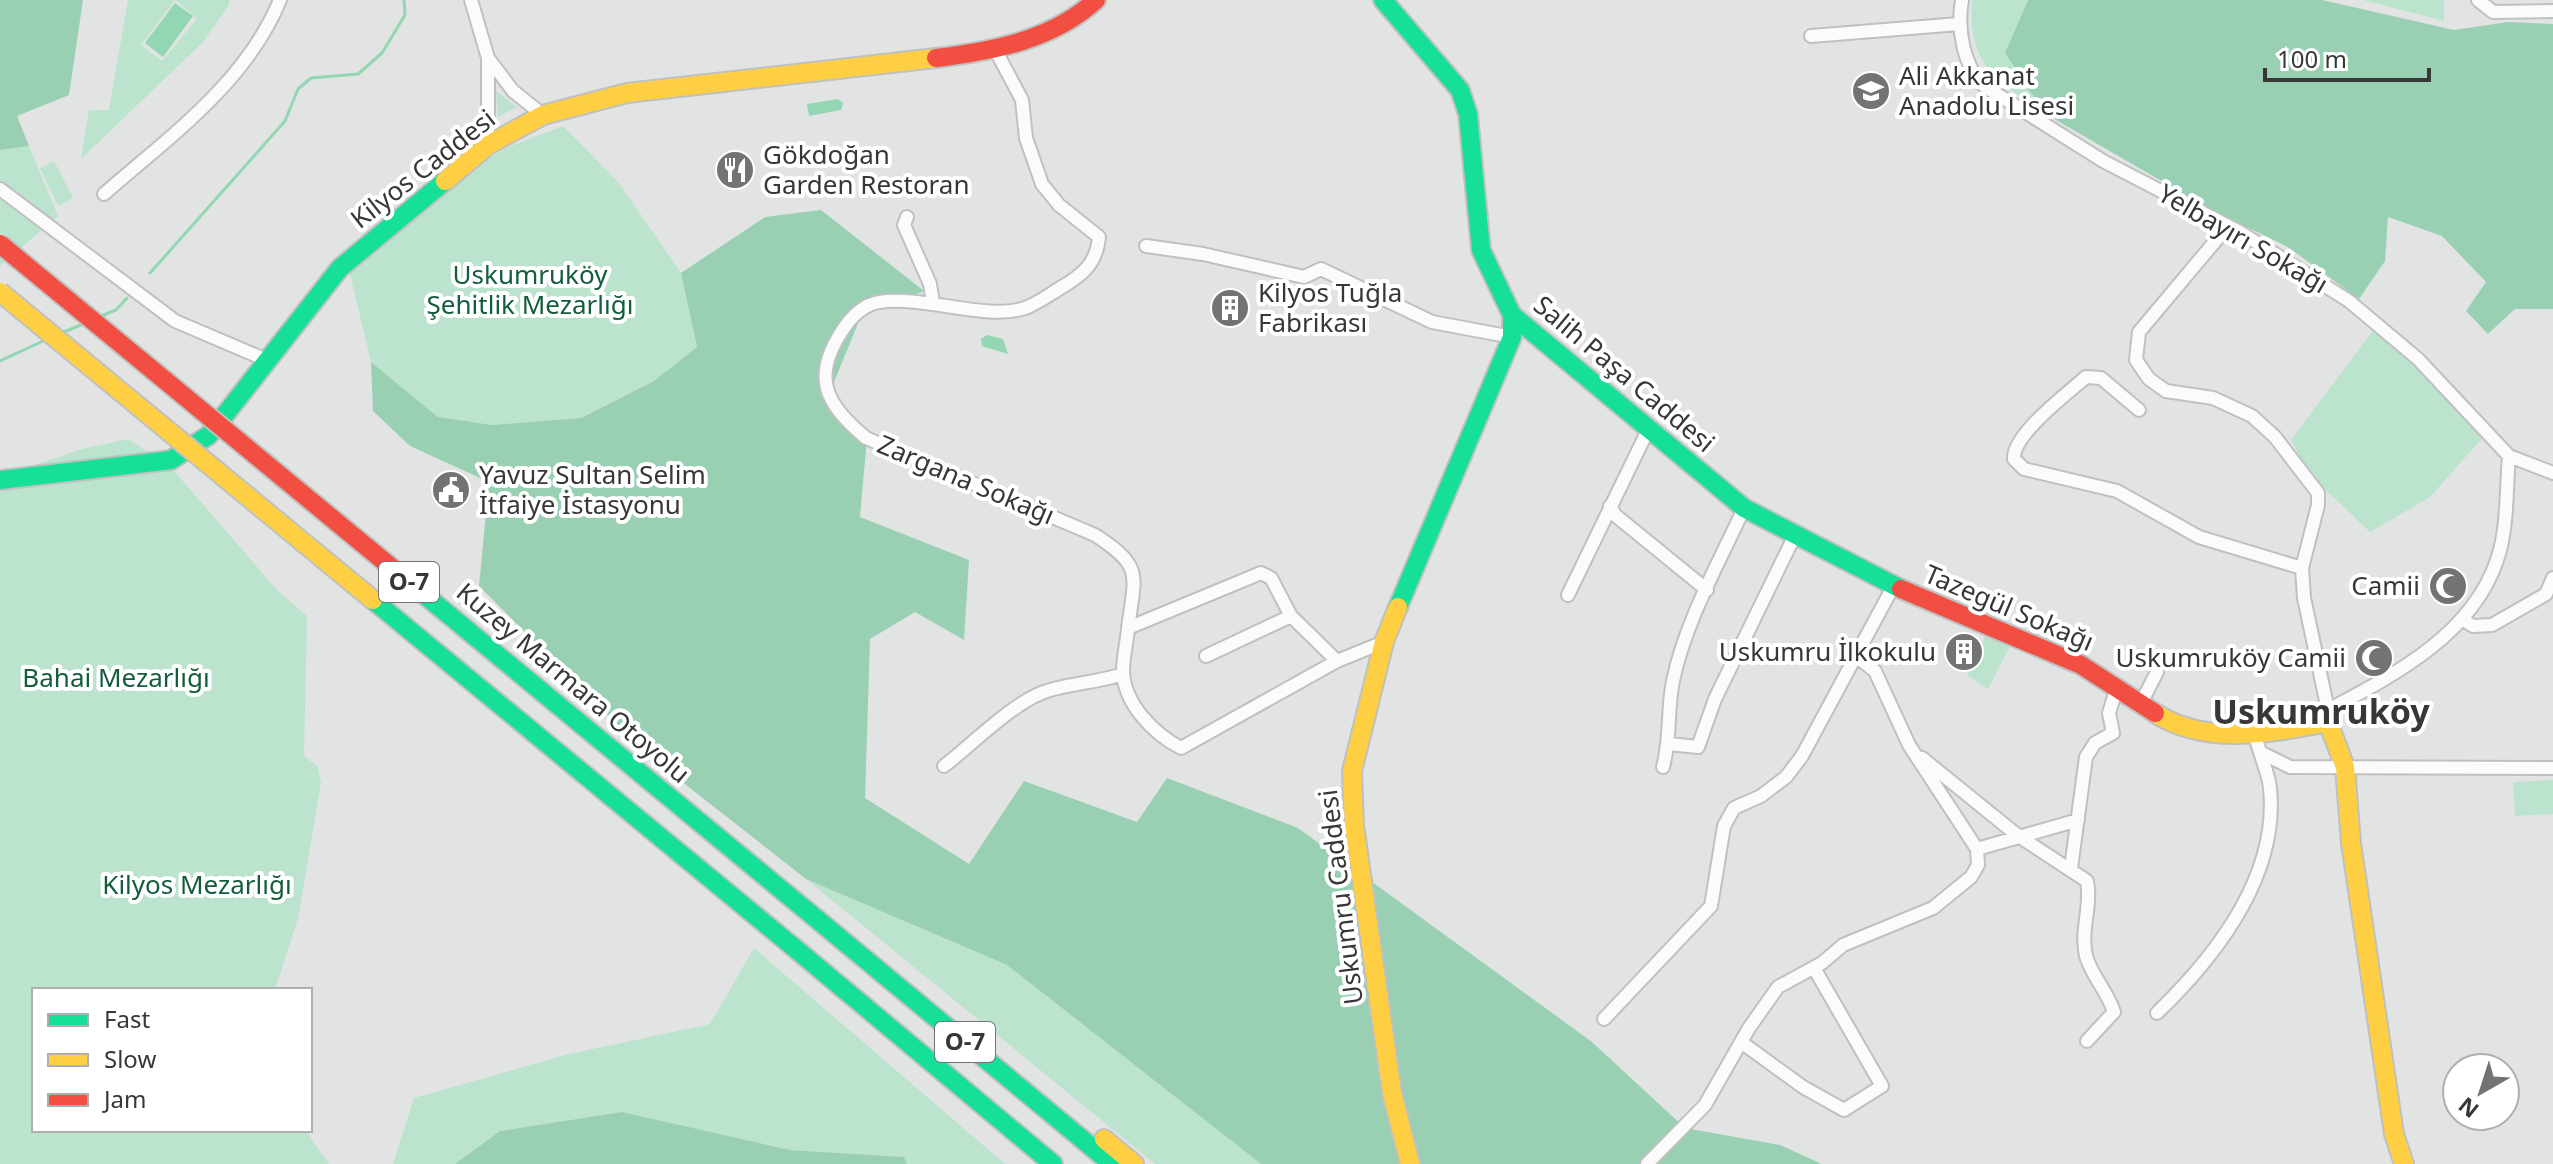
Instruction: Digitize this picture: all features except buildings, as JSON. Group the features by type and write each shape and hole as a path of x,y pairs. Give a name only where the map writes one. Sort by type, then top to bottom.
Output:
{"main road":[{"name":"Kilyos Caddesi","path":"0,480 171,460 209,435 340,268 488,145 543,115 627,93 996,51 1076,19 1096,0"},
{"name":"Salih Paşa Caddesi","path":"1383,0 1460,90 1468,114 1481,250 1512,315 1744,508 1795,535"},
{"name":"Kuzey Marmara Otoyolu","path":"0,244 1112,1164"},
{"name":"O-7","path":"0,292 1053,1164"},
{"name":"Uskumru Caddesi","path":"1410,1164 1392,1093 1354,825 1352,771 1384,642 1416,557 1512,337 1512,315"},
{"name":"Tazegül Sokağı","path":"1795,535 1894,585 2081,665 2174,726 2258,744 2328,716"},
{"path":"2328,716 2345,767 2351,843 2394,1134 2404,1164"},
{"path":"967,1043 1045,1092 1134,1164"}],"street":[{"path":"104,194 222,88 266,33 280,0"},
{"path":"471,0 488,58 488,145"},
{"name":"Yelbayırı Sokağı","path":"1962,0 1959,24 1973,76 1984,86 2103,161 2228,226 2349,301 2418,359 2509,456 2553,473"},
{"path":"2478,0 2493,12 2553,11"},
{"path":"1811,36 1959,24"},
{"name":"Zargana Sokağı","path":"996,51 1022,100 1026,138 1042,184 1059,205 1099,237 1097,257 1077,278 1024,309 981,310 933,303 877,302 852,315 824,364 825,385 839,416 866,438 1095,535 1122,552 1135,572 1123,674"},
{"path":"488,58 513,91 543,115"},
{"path":"0,189 175,321 269,361"},
{"path":"907,217 904,225 930,284 933,303"},
{"path":"2228,226 2139,332 2136,360 2157,386 2174,393 2226,403 2252,416 2275,437 2318,493 2318,505 2302,568 2304,598 2328,716"},
{"path":"1146,246 1203,254 1304,277 1321,269 1432,322 1512,337"},
{"path":"2139,410 2101,378 2086,377 2031,428 2014,449 2014,459 2024,469 2132,497 2199,537 2302,568"},
{"path":"1568,595 1648,430"},
{"name":"Tazegül Sokağı","path":"2328,716 2409,667 2462,619 2484,590 2498,557 2509,456"},
{"path":"1610,506 1615,515 1707,590"},
{"path":"1663,767 1669,744 1673,681 1707,590 1744,508"},
{"path":"1669,744 1698,747 1715,699 1795,535"},
{"path":"1128,628 1261,573 1271,578 1291,616 1337,661"},
{"path":"2462,619 2473,626 2492,625 2546,594 2553,578"},
{"path":"1604,1019 1711,906 1724,826 1734,808 1761,796 1786,777 1857,657 1894,585"},
{"path":"1206,656 1291,616"},
{"path":"944,766 1030,699 1049,690 1098,683 1123,674 1134,706 1161,737 1181,748 1337,661 1384,642"},
{"path":"1647,1164 1705,1105 1741,1042 1778,987 1814,968 1843,945 1933,908 1971,877 1978,865 1977,849 1913,751 1875,671 1857,657"},
{"path":"2140,705 2157,672"},
{"path":"2071,868 2086,757 2095,743 2113,733 2109,713 2117,687"},
{"path":"2258,744 2290,767 2553,768"},
{"path":"2157,1013 2192,978 2258,876 2268,832 2270,787 2258,744"},
{"path":"1913,751 2017,835 2087,881 2090,894 2084,931 2086,958 2108,993 2114,1012 2087,1041"},
{"path":"1977,849 2017,835 2078,820"},
{"path":"1741,1042 1803,1087 1844,1110 1882,1086 1814,968"}],"green space":[{"path":"128,0 175,0 141,45 162,61 197,19 176,0 229,0 229,5 203,42 81,159 89,110 109,110"},
{"path":"1972,0 2028,0 2005,53 2032,94 2056,120 2005,86 1982,60 1975,44"},
{"path":"2363,0 2444,0 2444,21"},
{"path":"496,91 517,107 498,117"},
{"name":"Uskumruköy Şehitlik Mezarlığı","path":"563,126 619,183 681,273 697,347 654,381 581,418 492,425 438,417 371,362 349,270 476,165 513,145"},
{"path":"29,146 58,216 0,266 0,150"},
{"path":"54,161 73,198 58,206 40,168"},
{"path":"2375,328 2429,378 2484,436 2430,497 2370,532 2310,475 2291,440"},
{"path":"129,439 174,471 278,591 307,616 304,756 318,767 321,783 298,918 276,988 32,988 32,1132 306,1132 329,1164 0,1164 0,477 82,449"},
{"path":"1986,635 2010,646 1988,689 1967,675"},
{"path":"2553,780 2553,814 2515,816 2513,782"},
{"path":"806,879 1007,965 1261,1164 1155,1164"},
{"path":"754,948 1005,1164 907,1164 904,1157 790,1150 622,1112 500,1131 455,1164 393,1164 414,1098 565,1055 710,1024"}],"shaded area":[{"path":"0,0 83,0 69,95 17,116 29,146 0,150"},
{"path":"2028,0 2322,0 2454,30 2508,22 2553,24 2553,309 2515,309 2488,334 2466,311 2486,282 2442,236 2388,217 2385,261 2359,299 2288,247 2210,209 2056,120 2032,94 2005,53"},
{"path":"175,3 193,16 163,57 145,43"},
{"path":"838,99 843,103 841,110 809,116 807,104"},
{"path":"821,210 924,291 861,316 827,399 867,438 860,517 969,560 964,640 915,612 870,639 865,798 969,864 1024,781 1137,822 1167,778 1298,828 1592,1042 1685,1128 1780,1145 1822,1164 1261,1164 1007,965 806,879 649,756 479,586 489,482 410,446 373,411 371,362 438,417 492,425 581,418 654,381 697,347 681,273 765,217"},
{"path":"987,335 1003,339 1008,354 982,346 981,339"},
{"path":"622,1112 790,1150 904,1157 907,1164 455,1164 500,1131"}],"waterway":[{"path":"150,273 285,121 298,89 311,78 358,74 382,53 405,15 404,0"},
{"path":"101,316 116,310 127,298"},
{"path":"64,332 83,324"},
{"path":"0,361 43,341"}],"traffic: fast":[{"path":"1383,0 1460,90 1468,114 1481,250 1512,315 1744,508 1901,589"},
{"path":"0,480 171,460 209,435 340,268 445,181"},
{"path":"1398,607 1512,337 1512,315"},
{"path":"403,577 818,920"},
{"path":"373,600 797,950"},
{"path":"818,920 1112,1164"},
{"path":"797,950 1053,1164"}],"traffic: slow":[{"path":"445,181 488,145 543,115 627,93 936,58"},
{"path":"0,292 373,600"},
{"path":"1398,607 1384,642 1352,771 1354,825 1392,1093 1410,1164"},
{"path":"2155,713 2195,730 2217,733 2262,733 2328,722 2345,767 2351,843 2394,1134 2404,1164"},
{"path":"1104,1139 1134,1164"}],"traffic: jam":[{"path":"936,58 979,52 1042,34 1079,14 1096,0"},
{"path":"0,244 403,577"},
{"path":"1901,589 2081,665 2155,713"}],"place":[{"name":"Ali Akkanat Anadolu Lisesi","path":"1871,91"},
{"name":"Gökdoğan Garden Restoran","path":"735,170"},
{"name":"Kilyos Tuğla Fabrikası","path":"1230,308"},
{"name":"Yavuz Sultan Selim İtfaiye İstasyonu","path":"451,490"},
{"name":"Camii","path":"2448,586"},
{"name":"Uskumru İlkokulu","path":"1964,652"},
{"name":"Uskumruköy Camii","path":"2374,658"}],"district":[{"name":"Uskumruköy","path":"2321,712"}],"park label":[{"name":"Bahai Mezarlığı","path":"116,678"},
{"name":"Kilyos Mezarlığı","path":"197,885"}]}
